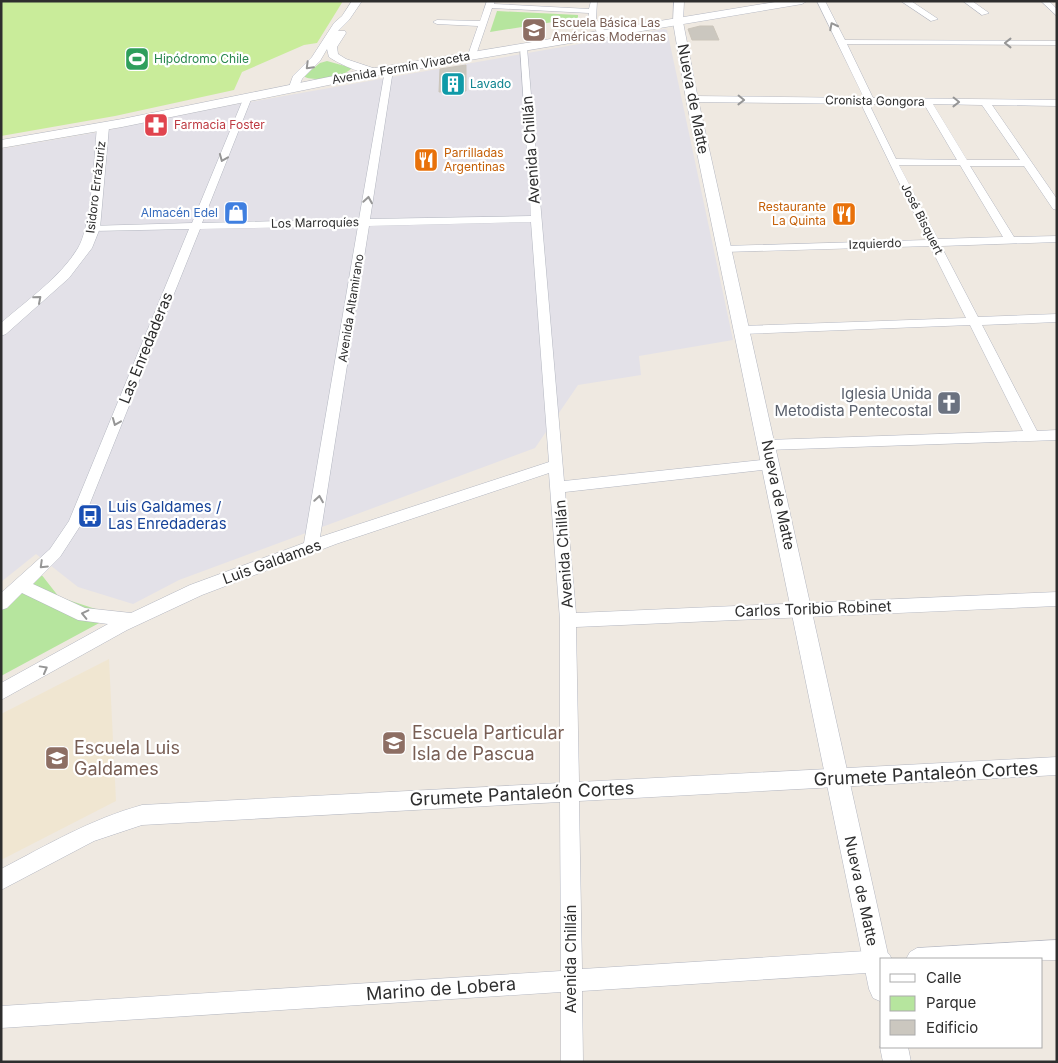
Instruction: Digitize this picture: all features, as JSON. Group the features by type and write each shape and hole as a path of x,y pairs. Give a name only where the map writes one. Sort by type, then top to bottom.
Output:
{"main road":[{"name":"Avenida Fermín Vivaceta","path":"1,144 103,127 375,72 678,22 760,5 802,1"}],"street":[{"path":"294,87 296,78 316,58 337,25 346,18 357,1"},
{"path":"594,1 592,22 603,34"},
{"name":"Nueva de Matte","path":"679,1 678,22 692,100 837,779 879,961"},
{"name":"José Bisquert","path":"821,1 869,96 867,108 893,162 1032,435"},
{"path":"905,1 934,19"},
{"path":"968,1 985,13"},
{"path":"1045,1 1057,14"},
{"path":"472,55 490,4 592,11"},
{"path":"346,18 346,26 332,47 333,55 342,61 375,72"},
{"path":"437,22 484,24"},
{"path":"841,42 1057,43"},
{"name":"Avenida Chillán","path":"524,48 568,620 572,1062"},
{"name":"Avenida Altamirano","path":"311,547 389,70"},
{"name":"Las Enredaderas","path":"1,603 55,553 76,523 248,97"},
{"name":"Cronista Gongora","path":"692,100 1057,103"},
{"path":"927,102 1010,240"},
{"path":"985,102 1057,207"},
{"name":"Isidoro Errázuriz","path":"1,331 71,267 85,248 93,228 103,127"},
{"path":"893,162 1026,163"},
{"name":"Los Marroquíes","path":"93,228 536,219"},
{"name":"Izquierdo","path":"724,249 1057,239"},
{"path":"742,330 1057,318"},
{"path":"767,445 1057,435"},
{"path":"558,487 771,464"},
{"name":"Luis Galdames","path":"1,692 134,620 195,591 311,547 557,465"},
{"path":"21,585 55,603 84,615 134,620"},
{"name":"Carlos Toribio Robinet","path":"568,620 1057,599"},
{"name":"Grumete Pantaleón Cortes","path":"1,880 95,830 142,814 1057,766"},
{"path":"933,958 1057,950"},
{"name":"Marino de Lobera","path":"1,1017 879,961"},
{"path":"894,1048 897,1062"}],"shaded area":[{"path":"667,30 733,340 639,356 641,375 578,385 535,448 179,580 133,604 78,587 36,554 1,582 1,149 99,132 227,106"},
{"name":"Escuela Luis Galdames","path":"109,659 116,801 1,860 1,714"}],"green space":[{"name":"Hipódromo Chile","path":"1,1 343,1 317,43 304,45 242,72 234,90 115,116 1,136"},
{"path":"497,11 578,15 578,18 490,32"},
{"path":"327,61 352,68 343,74 330,78 316,79 305,77 320,63"},
{"path":"37,569 59,597 114,615 1,676 1,600"}],"building":[{"path":"700,26 713,26 719,40 692,40 688,29"},
{"name":"Lavado","path":"466,65 466,91 439,92 440,69"}],"place":[{"name":"Escuela Básica Las Américas Modernas","path":"534,30"},
{"name":"Hipódromo Chile","path":"137,59"},
{"name":"Lavado","path":"453,84"},
{"name":"Farmacia Foster","path":"156,125"},
{"name":"Parrilladas Argentinas","path":"426,160"},
{"name":"Almacén Edel","path":"236,213"},
{"name":"Restaurante La Quinta","path":"844,214"},
{"name":"Iglesia Unida Metodista Pentecostal","path":"949,403"},
{"name":"Luis Galdames / Las Enredaderas","path":"90,516"},
{"name":"Escuela Particular Isla de Pascua","path":"394,743"},
{"name":"Escuela Luis Galdames","path":"57,758"}]}
